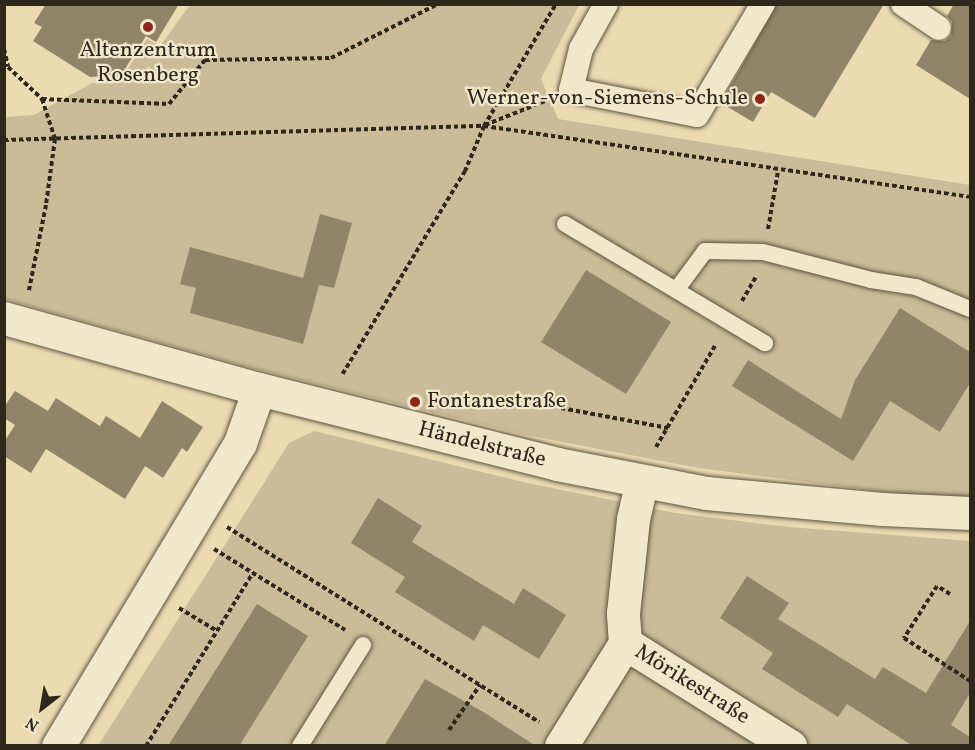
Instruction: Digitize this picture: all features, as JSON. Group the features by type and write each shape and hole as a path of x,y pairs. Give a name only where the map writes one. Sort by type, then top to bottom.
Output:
{"street":[{"path":"606,4 581,49 572,90 697,115 763,4"},
{"path":"903,4 939,28"},
{"name":"Händelstraße","path":"13,320 259,389 497,450 642,481 706,493 970,513"},
{"path":"58,746 240,443 259,389"},
{"path":"563,742 625,643 623,613 633,519 642,481"},
{"name":"Mörikestraße","path":"625,643 790,746"}],"lane":[{"path":"565,224 765,343"},
{"path":"677,289 705,251 764,252 871,280 916,287 970,309"},
{"path":"300,746 363,645"}],"path":[{"path":"42,99 169,104 205,60 331,58 438,4"},
{"path":"327,405 465,171 484,126 556,4"},
{"path":"4,49 8,67 42,99 55,139 46,205 13,320"},
{"path":"484,126 572,90"},
{"path":"4,140 484,126 778,171 970,197"},
{"path":"769,221 778,171"},
{"path":"561,408 668,428"},
{"path":"194,522 253,573 352,634 363,645"},
{"path":"194,522 480,685 563,742"},
{"path":"146,746 253,573"},
{"path":"950,594 937,586 904,638 970,681"},
{"path":"152,591 217,631"},
{"path":"449,730 480,685"}],"shaded area":[{"path":"190,5 579,5 541,79 558,119 970,185 970,496 908,495 698,468 521,434 244,366 5,299 4,117 34,115 92,83 119,83 147,39 160,46"},
{"path":"314,431 523,482 675,513 789,527 970,541 970,745 98,746 289,443"}],"building":[{"path":"46,4 179,4 156,42 146,36 121,75 90,77 33,41 42,27 34,23"},
{"path":"777,4 884,4 815,118 771,92 753,122 721,103"},
{"path":"954,4 970,4 970,99 916,65 931,40 945,41 951,35 952,22 947,16"},
{"path":"320,214 352,223 334,288 319,285 303,344 190,313 196,288 180,284 190,247 303,278"},
{"path":"586,270 671,322 626,394 541,342"},
{"path":"900,308 970,352 970,383 940,432 890,401 853,461 732,386 748,360 841,419 855,380"},
{"path":"15,391 48,411 56,398 100,426 106,416 140,438 162,401 203,427 187,452 182,448 163,478 145,466 125,499 46,449 31,473 4,456 4,442 15,425 4,418 4,407"},
{"path":"378,498 422,526 412,542 514,604 523,588 566,615 539,659 483,625 474,641 395,592 405,577 351,543"},
{"path":"747,576 789,603 778,619 875,679 883,667 926,693 970,621 970,693 951,725 970,737 970,746 913,746 847,704 838,717 762,669 773,653 720,618"},
{"path":"257,604 308,636 239,746 168,746"},
{"path":"425,679 485,713 536,746 384,746"}],"place":[{"name":"Altenzentrum Rosenberg","path":"148,27"},
{"name":"Werner-von-Siemens-Schule","path":"760,99"},
{"name":"Fontanestraße","path":"415,402"}]}
